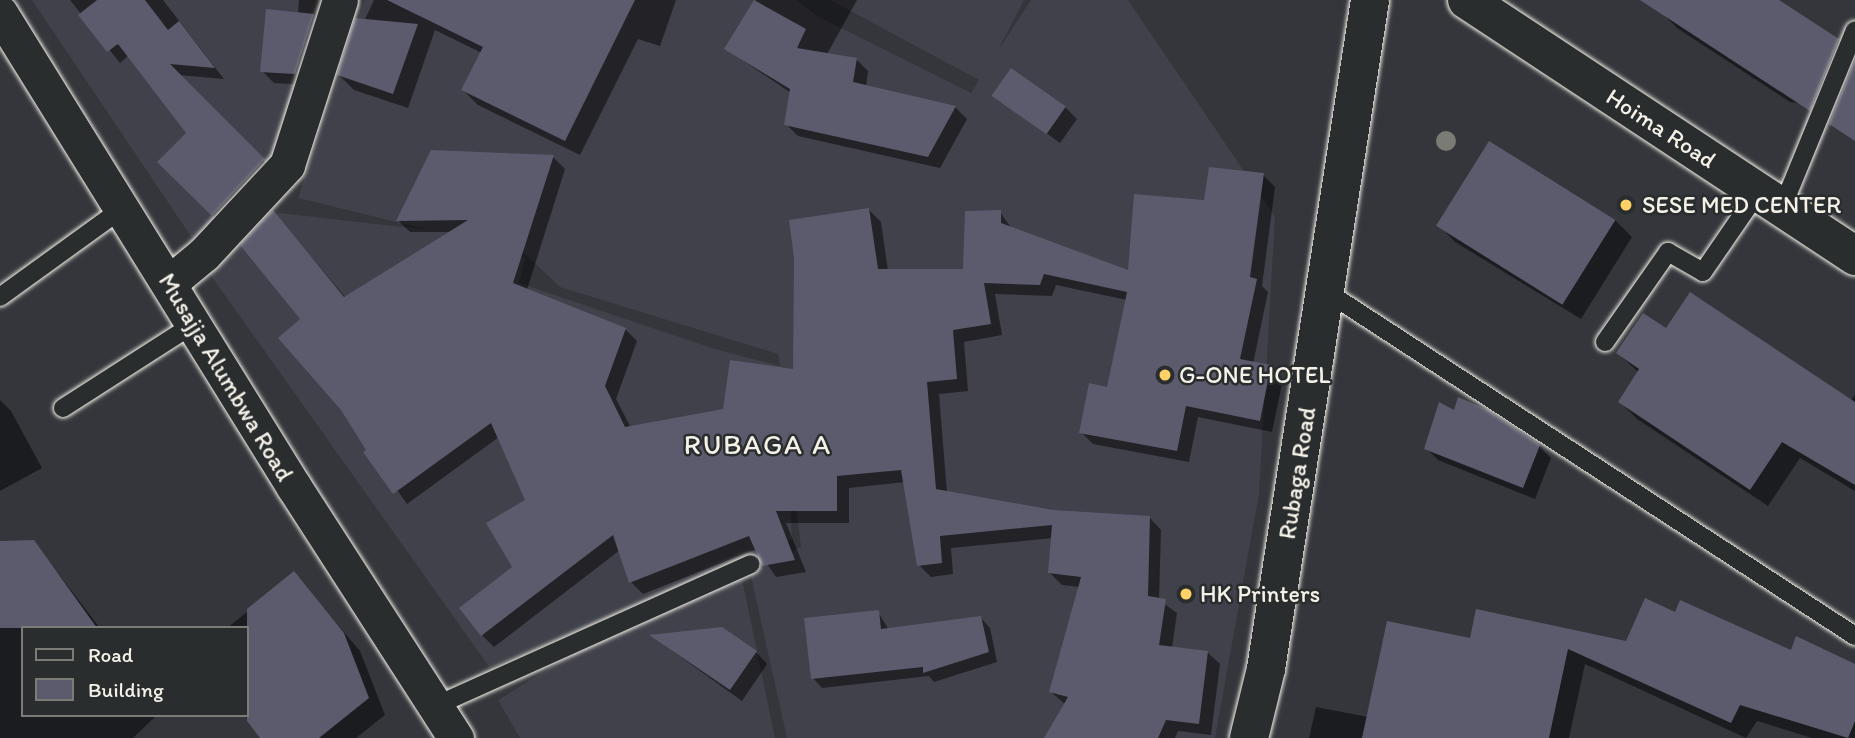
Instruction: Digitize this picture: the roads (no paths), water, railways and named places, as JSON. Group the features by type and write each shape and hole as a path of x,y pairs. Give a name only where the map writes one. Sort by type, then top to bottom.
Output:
{"main road":[{"name":"Rubaga Road","path":"1249,738 1266,669 1370,0"},
{"name":"Hoima Road","path":"1467,0 1855,256"}],"street":[{"path":"169,283 204,254 287,165 340,0"},
{"name":"Musajja Alumbwa Road","path":"0,12 456,738"}],"lane":[{"path":"1605,342 1668,252 1703,272 1770,200 1855,30"},
{"path":"0,297 124,208"},
{"path":"1324,290 1855,636"},
{"path":"63,408 194,324"},
{"path":"435,706 751,564"}],"place":[{"name":"SESE MED CENTER","path":"1626,205"},
{"name":"G-ONE HOTEL","path":"1165,375"},
{"name":"HK Printers","path":"1186,594"}],"district":[{"name":"RUBAGA A","path":"758,444"}]}
